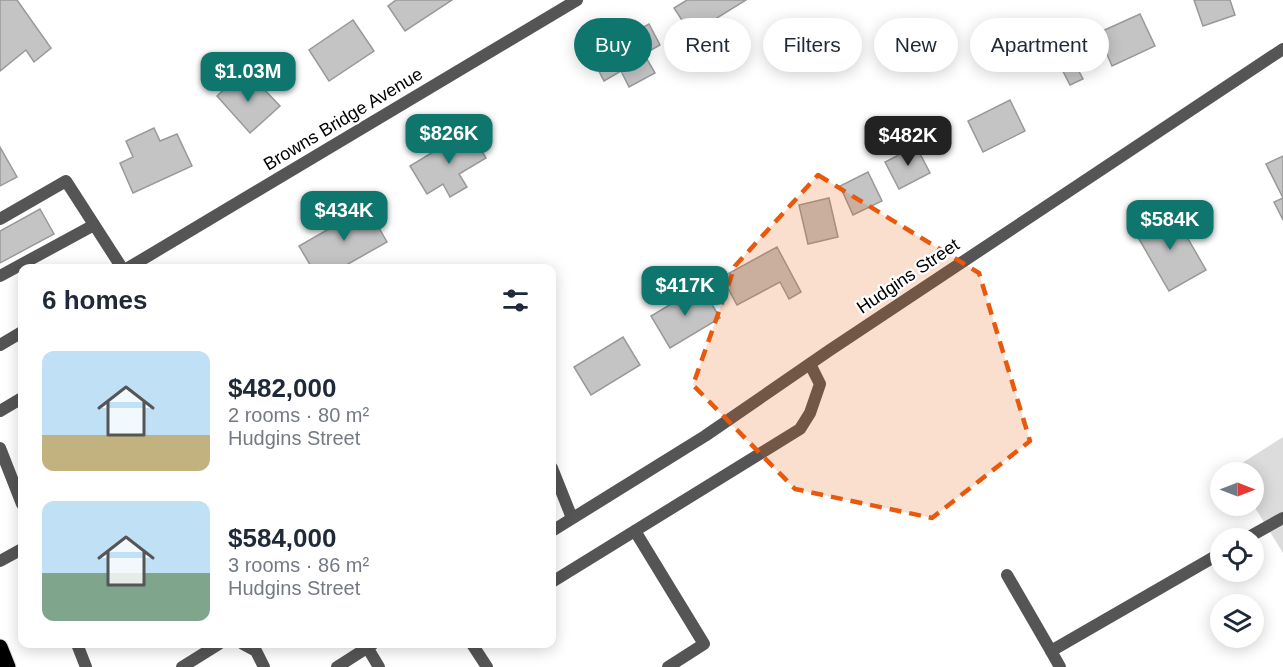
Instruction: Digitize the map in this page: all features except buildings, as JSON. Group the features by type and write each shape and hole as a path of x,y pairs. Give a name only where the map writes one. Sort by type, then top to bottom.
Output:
{"main road":[{"path":"0,646 8,667"}],"street":[{"name":"Browns Bridge Avenue","path":"135,264 577,0"},
{"name":"Hudgins Street","path":"556,528 705,436 1283,49"},
{"path":"0,219 66,181 119,264"},
{"path":"22,264 94,225"},
{"path":"0,276 18,266"},
{"path":"0,345 18,334"},
{"path":"556,580 800,429 810,413 820,384 810,364"},
{"path":"0,411 18,400"},
{"path":"0,448 18,494"},
{"path":"556,485 572,518"},
{"path":"1264,529 1283,518"},
{"path":"635,531 704,644 668,667"},
{"path":"0,561 18,551"},
{"path":"1051,651 1210,560"},
{"path":"1007,575 1060,667"},
{"path":"79,648 86,667"},
{"path":"182,667 213,648"},
{"path":"260,648 264,667"},
{"path":"337,667 366,648"},
{"path":"371,648 379,667"},
{"path":"475,648 487,667"}],"highlighted area":[{"path":"818,175 979,273 1030,441 932,518 795,489 693,385 735,266"}],"shaded area":[{"path":"1283,437 1283,553 1260,516 1264,516 1264,462 1244,462"}]}
